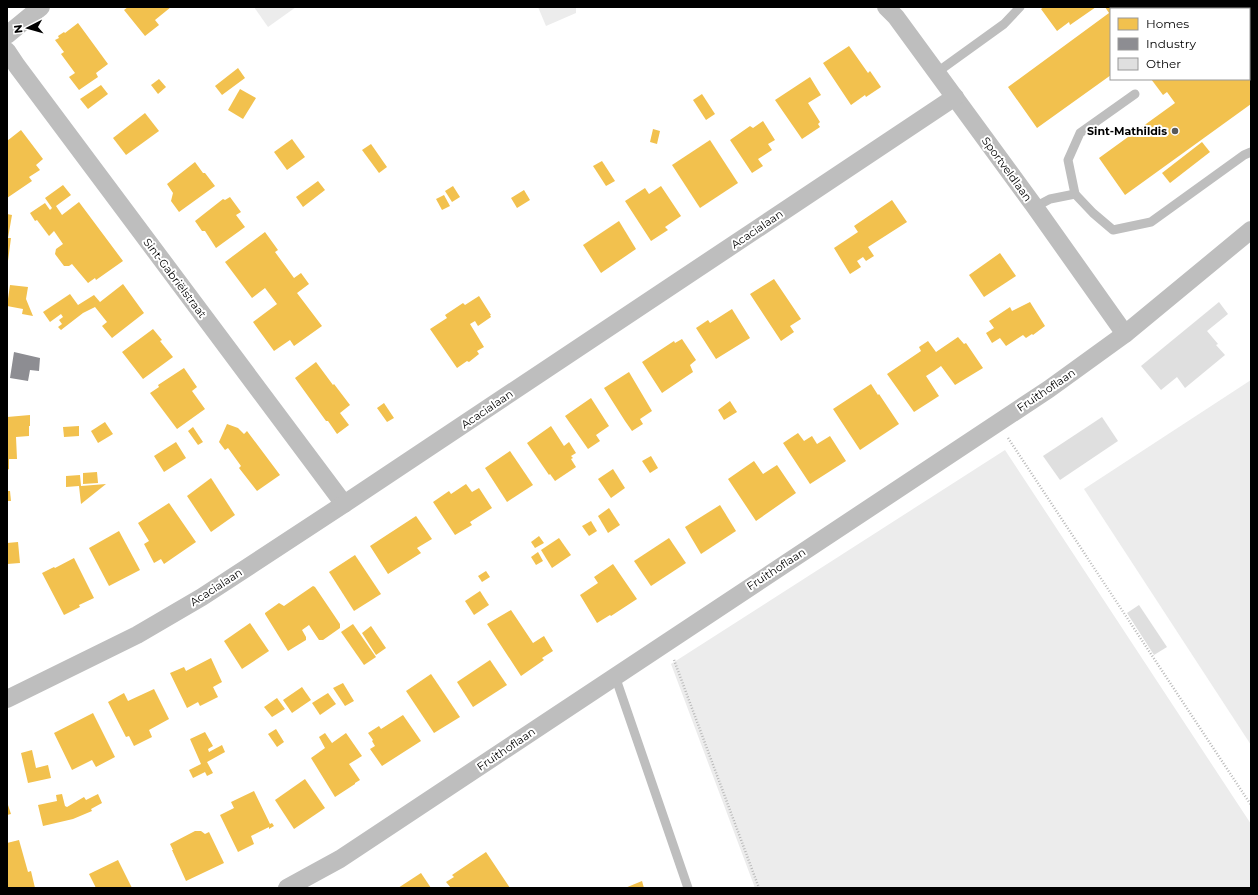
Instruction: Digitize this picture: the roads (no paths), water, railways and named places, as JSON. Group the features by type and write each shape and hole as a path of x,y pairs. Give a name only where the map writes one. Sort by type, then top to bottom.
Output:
{"street":[{"path":"7,35 41,7"},
{"name":"Sportveldlaan","path":"886,7 896,17 955,97 1125,334"},
{"name":"Sint-Gabriëlstraat","path":"7,51 344,504"},
{"name":"Acacialaan","path":"7,699 137,635 202,597 955,97"},
{"name":"Fruithoflaan","path":"287,888 340,859 1049,388 1125,334 1251,230"}],"lane":[{"path":"936,73 1004,24 1020,7"},
{"path":"1135,94 1080,133 1068,160 1075,194 1092,213 1113,230 1151,222 1244,155 1251,152"},
{"path":"1035,207 1050,199 1075,194"},
{"path":"615,676 688,888"}],"place":[{"name":"Sint-Mathildis","path":"1175,131"}]}
